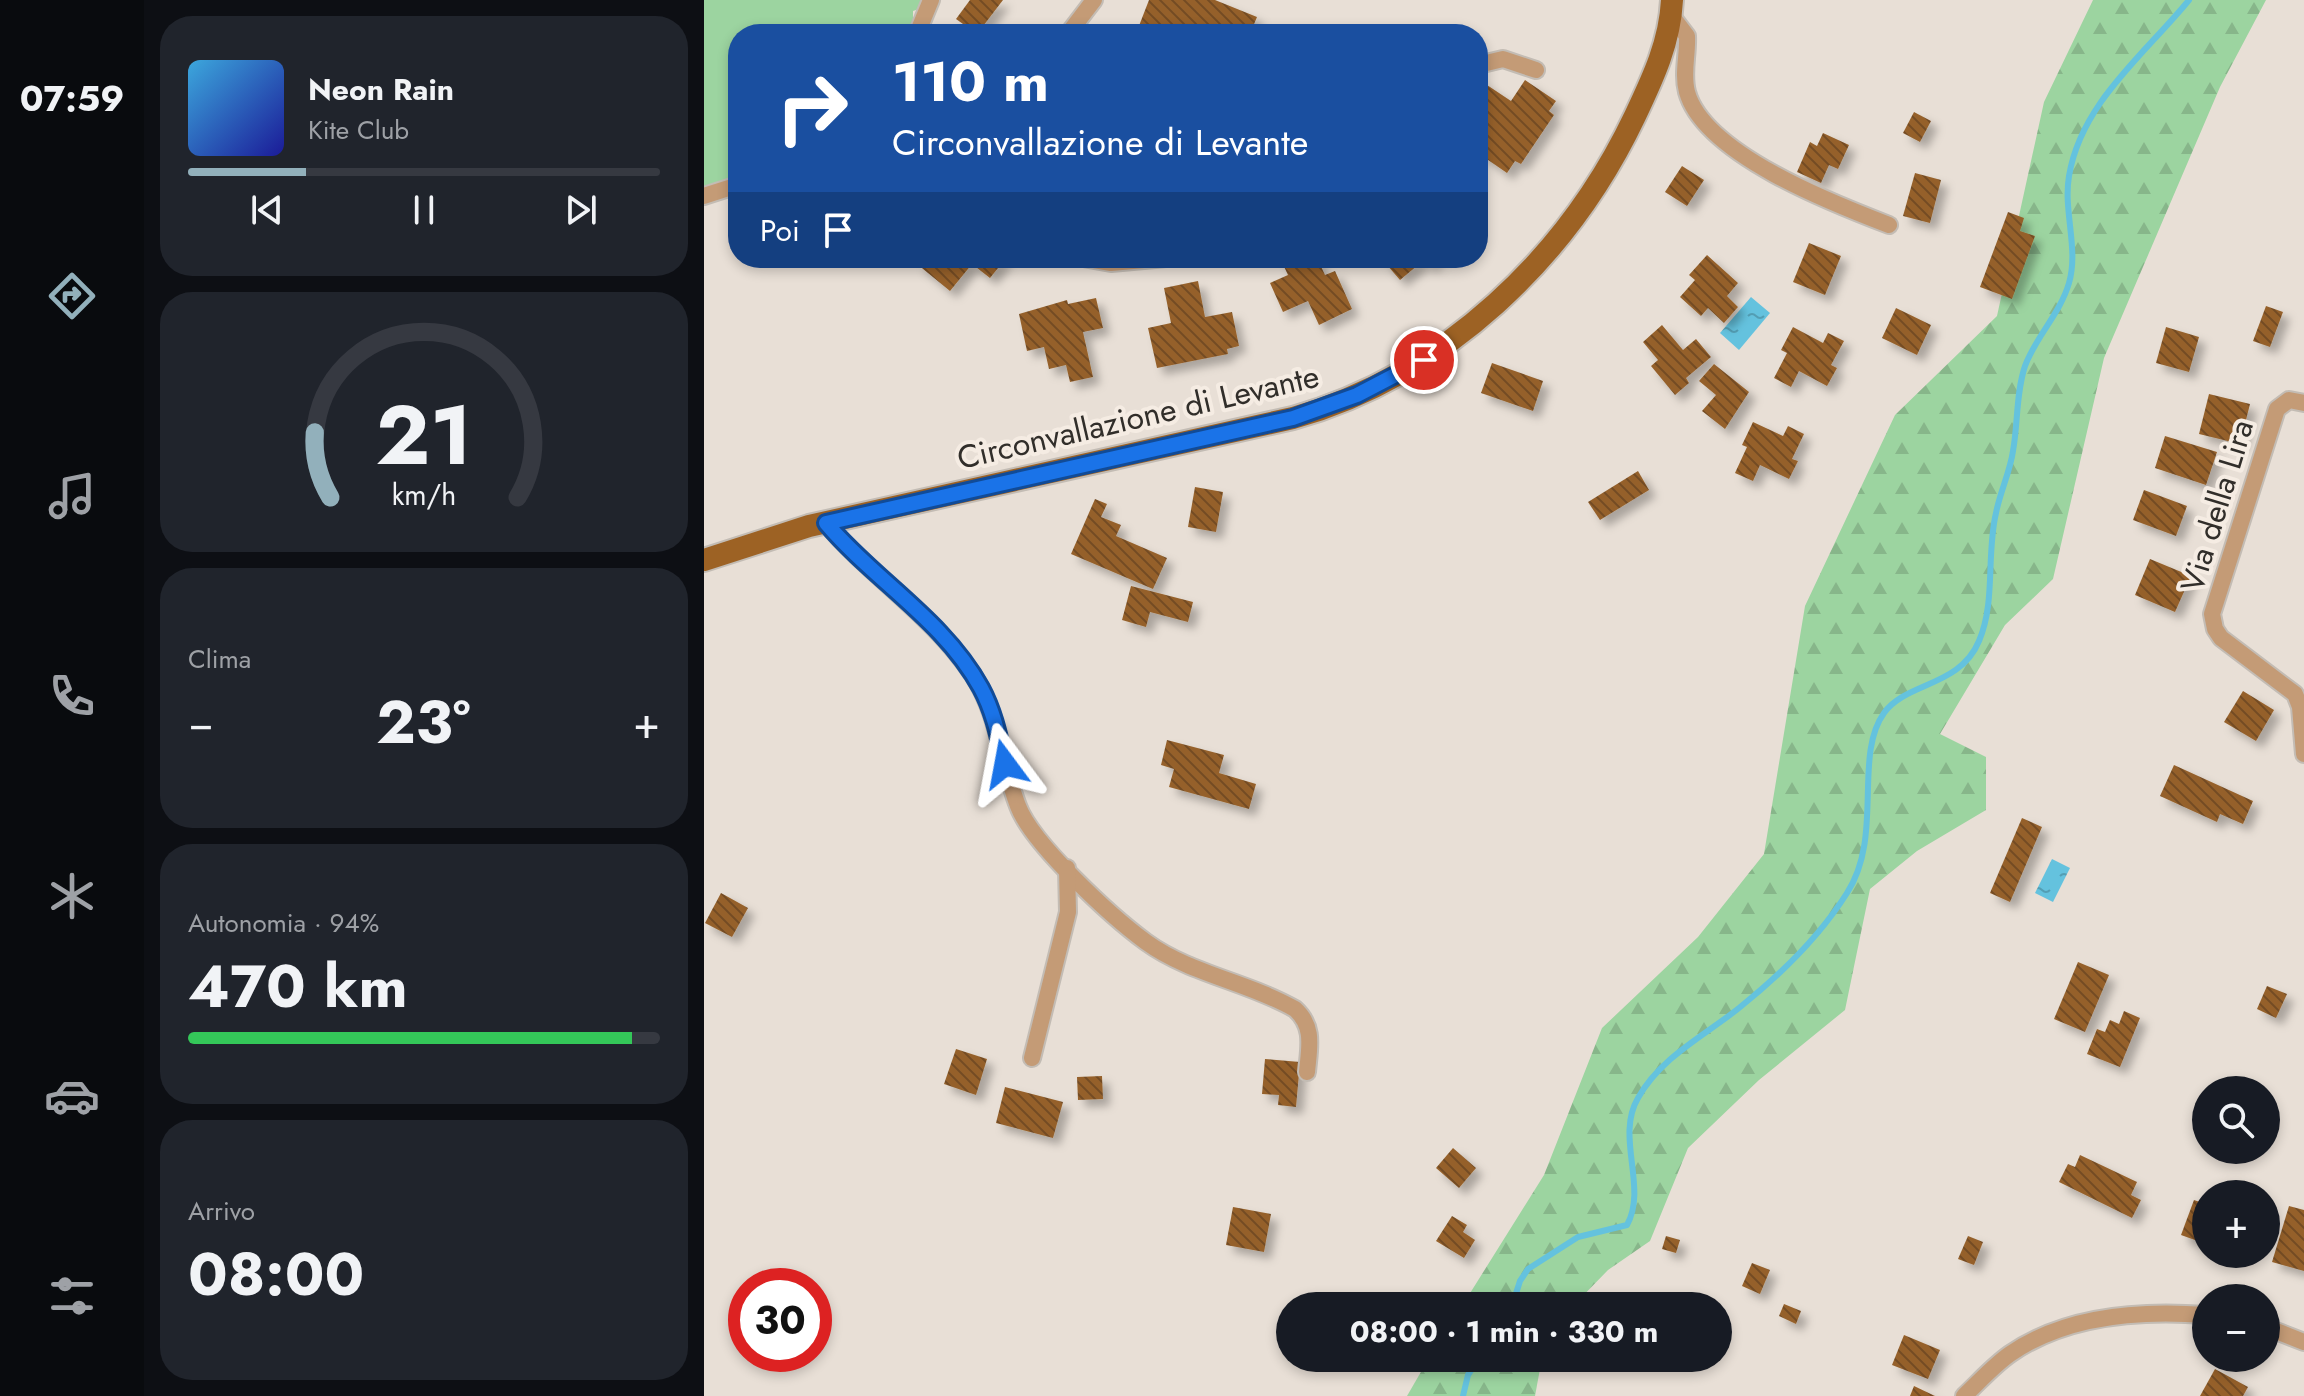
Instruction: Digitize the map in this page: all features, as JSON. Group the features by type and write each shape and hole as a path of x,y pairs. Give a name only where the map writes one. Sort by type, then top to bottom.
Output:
{"main road":[{"name":"Circonvallazione di Levante","path":"704,560 755,541 826,523 1293,418 1349,399 1413,366 1500,302 1578,211 1618,149 1642,102 1663,51 1671,8"}],"street":[{"path":"921,24 931,0"},
{"path":"1076,24 1094,0"},
{"path":"1671,8 1687,36 1685,80 1689,98 1718,133 1745,155 1791,183 1889,225"},
{"path":"1488,63 1503,59 1536,70"},
{"path":"704,196 728,188"},
{"name":"Via della Lira","path":"2304,403 2289,400 2277,409 2212,614 2215,629 2221,638 2295,694 2304,754"},
{"path":"826,523 858,558 935,628 963,660 991,710 1021,814 1034,835 1156,948 1295,1009 1309,1029 1307,1072"},
{"path":"1032,1058 1068,912 1067,868"},
{"path":"1964,1396 2009,1354 2077,1324 2138,1315 2192,1315"},
{"path":"2280,1333 2304,1342"}],"green space":[{"path":"704,0 923,0 919,9 913,11 913,24 728,24 728,180 704,188"},
{"path":"2093,0 2266,0 2220,87 2104,358 2053,579 2005,625 1940,734 1986,757 1986,810 1917,851 1870,889 1845,1010 1759,1080 1688,1148 1650,1241 1608,1270 1587,1292 1471,1292 1544,1175 1602,1028 1698,937 1764,854 1805,606 1895,415 1997,316 2044,102"},
{"path":"1421,1372 1539,1372 1535,1396 1407,1396"}],"water":[{"path":"1751,297 1770,313 1739,350 1720,333"},
{"path":"2052,859 2070,868 2053,902 2035,893"}],"building":[{"path":"970,0 1003,0 985,24 963,24 956,19"},
{"path":"1149,0 1215,0 1257,17 1254,24 1140,24"},
{"path":"1525,80 1556,101 1549,111 1554,115 1521,164 1515,161 1507,173 1488,160 1488,86 1511,101"},
{"path":"1914,112 1931,121 1920,142 1903,133"},
{"path":"1823,133 1849,145 1838,169 1829,165 1821,183 1797,172 1810,142 1817,146"},
{"path":"1682,166 1704,180 1687,206 1665,192"},
{"path":"1915,173 1941,180 1930,223 1903,216"},
{"path":"2008,212 2024,218 2020,231 2035,236 2012,299 1980,287"},
{"path":"1809,243 1841,256 1825,295 1793,282"},
{"path":"1707,255 1738,283 1727,296 1738,307 1724,323 1708,308 1701,316 1680,297 1695,280 1689,275"},
{"path":"922,268 969,268 950,291"},
{"path":"977,268 998,268 990,278"},
{"path":"1285,268 1322,268 1325,275 1335,271 1352,309 1319,325 1308,301 1283,312 1270,283 1288,275"},
{"path":"1390,268 1414,268 1400,280"},
{"path":"1198,281 1205,317 1232,312 1239,346 1227,349 1228,354 1157,368 1148,328 1171,323 1164,288"},
{"path":"1096,298 1103,328 1083,332 1093,377 1070,382 1066,365 1049,369 1044,347 1027,351 1019,314 1067,300 1068,304"},
{"path":"2266,306 2283,312 2270,347 2253,341"},
{"path":"1896,308 1931,325 1917,355 1882,338"},
{"path":"1662,325 1683,350 1696,339 1711,357 1686,378 1689,383 1675,395 1651,366 1658,360 1643,342"},
{"path":"1793,327 1823,343 1828,333 1844,341 1831,365 1837,368 1827,386 1799,371 1791,387 1774,378 1787,353 1781,350"},
{"path":"2166,327 2199,337 2189,372 2156,363"},
{"path":"1492,363 1543,381 1533,411 1481,393"},
{"path":"1714,364 1749,392 1725,429 1702,411 1716,395 1699,381"},
{"path":"2209,394 2250,404 2240,444 2199,434"},
{"path":"1753,422 1783,436 1788,426 1804,434 1792,459 1798,461 1789,479 1760,465 1753,481 1735,473 1747,447 1742,445"},
{"path":"2165,436 2217,452 2206,485 2155,468"},
{"path":"1638,471 1649,490 1600,520 1588,502"},
{"path":"1195,487 1223,492 1216,532 1188,527"},
{"path":"2144,490 2187,506 2176,536 2133,520"},
{"path":"1095,499 1107,504 1101,517 1121,525 1116,536 1167,558 1153,589 1071,554"},
{"path":"2150,559 2191,576 2175,612 2135,595"},
{"path":"1131,586 1193,602 1188,622 1150,612 1146,627 1122,620"},
{"path":"2243,691 2274,710 2256,741 2224,722"},
{"path":"1167,740 1224,755 1219,773 1256,784 1249,809 1169,787 1174,769 1161,765"},
{"path":"2174,765 2253,801 2243,824 2220,814 2217,822 2160,796"},
{"path":"2022,818 2042,827 2010,902 1990,893"},
{"path":"721,893 748,908 732,937 705,923"},
{"path":"2078,962 2109,975 2085,1032 2054,1019"},
{"path":"2267,986 2287,994 2276,1018 2257,1009"},
{"path":"2124,1011 2140,1018 2120,1067 2087,1054 2097,1029 2105,1032 2110,1020 2119,1024"},
{"path":"956,1049 987,1059 976,1095 944,1084"},
{"path":"1265,1059 1300,1062 1296,1107 1278,1105 1279,1095 1262,1094"},
{"path":"1102,1076 1103,1099 1078,1100 1077,1077"},
{"path":"1005,1087 1063,1102 1053,1138 996,1123"},
{"path":"1453,1148 1476,1168 1459,1188 1436,1168"},
{"path":"2080,1155 2137,1182 2131,1195 2141,1200 2132,1218 2059,1182 2068,1164 2075,1167"},
{"path":"2192,1205 2192,1239 2181,1235"},
{"path":"2289,1206 2304,1210 2304,1271 2280,1264 2280,1236"},
{"path":"1233,1207 1271,1214 1264,1252 1226,1245"},
{"path":"1452,1216 1467,1225 1463,1232 1475,1240 1464,1258 1436,1241"},
{"path":"1666,1236 1680,1240 1676,1253 1662,1249"},
{"path":"1968,1236 1983,1242 1974,1265 1958,1259"},
{"path":"1752,1263 1770,1270 1760,1294 1742,1286"},
{"path":"1784,1304 1801,1311 1796,1324 1779,1316"},
{"path":"1904,1335 1940,1350 1928,1379 1892,1365"},
{"path":"2213,1372 2220,1372 2248,1387 2243,1396 2200,1396"},
{"path":"1914,1386 1935,1396 1910,1396"}],"waterway":[{"path":"1516,1292 1528,1269 1578,1237 1627,1225 1633,1210 1634,1195 1630,1129 1638,1098 1671,1059 1739,1008 1784,969 1836,909 1858,871 1864,847 1870,751 1884,713 1905,695 1959,667 1979,641 1987,610 1993,529 2012,459 2022,376 2035,345 2065,294 2072,270 2068,189 2076,150 2101,102 2189,0"},
{"path":"1463,1396 1470,1372"}],"route":[{"path":"1005,764 991,710 963,660 935,628 858,558 826,523 1293,418 1357,395 1424,360"}]}
